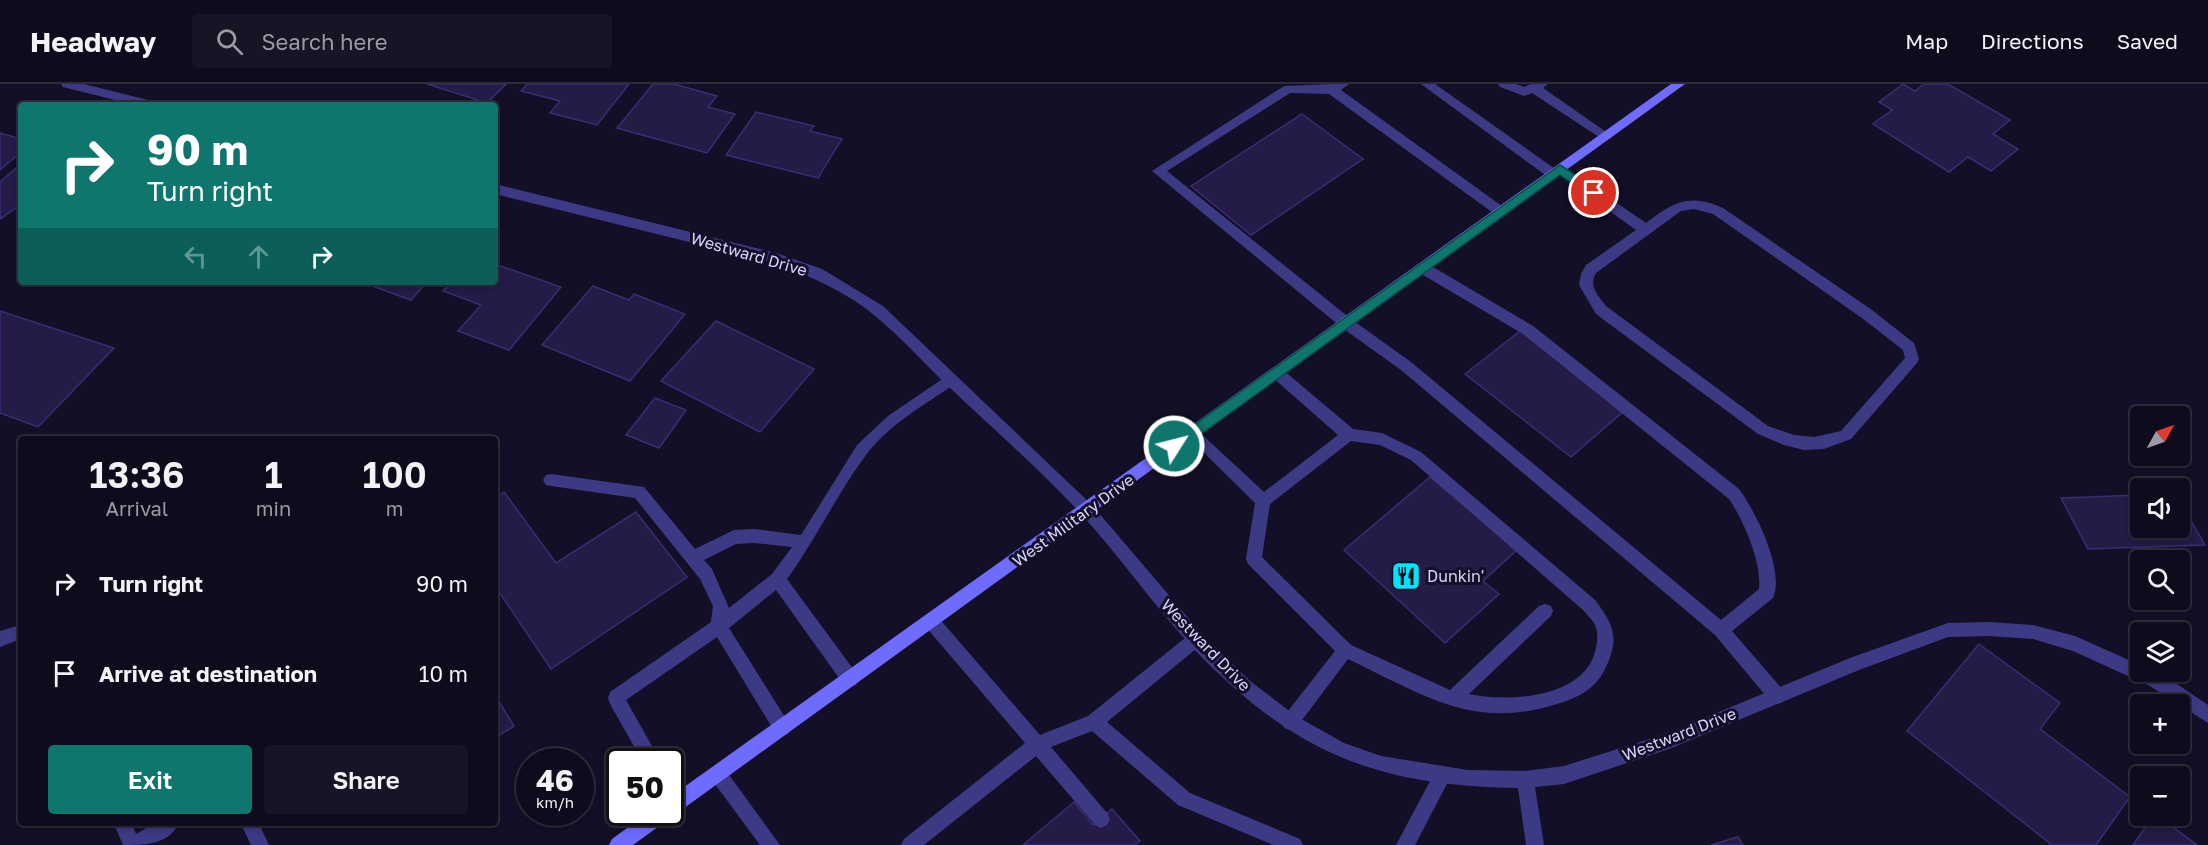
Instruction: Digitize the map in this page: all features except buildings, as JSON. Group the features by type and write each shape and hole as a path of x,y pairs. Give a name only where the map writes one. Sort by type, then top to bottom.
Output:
{"main road":[{"name":"West Military Drive","path":"684,796 1087,510 1679,84"},
{"name":"West Military Drive","path":"618,845 643,826"}],"street":[{"path":"67,84 140,102"},
{"path":"1427,84 1556,172 1645,229"},
{"path":"1504,84 1524,92 1538,86 1606,136"},
{"path":"1501,212 1337,87 1288,89 1158,171 1346,323 1406,366 1721,630 1777,696"},
{"name":"Westward Drive","path":"498,190 776,258 817,273 878,310 1087,510 1196,639 1244,687 1290,722 1340,750 1382,764 1468,779 1525,780 1564,775 1668,741 1856,663 1948,630 1988,629 2033,632 2075,644 2156,680 2208,715"},
{"path":"1704,205 1867,314 1909,347 1912,359 1846,435 1831,442 1812,445 1787,442 1762,430 1601,310 1586,289 1586,275 1591,268 1645,229 1677,207 1704,205"},
{"path":"1423,268 1528,330 1734,494 1744,508 1769,573 1767,593 1721,630"},
{"path":"1277,373 1349,435 1382,439 1416,456 1589,605 1603,624 1606,641 1593,674 1578,688 1541,700 1499,707 1452,699 1345,650 1254,559 1263,501 1349,435"},
{"path":"644,748 616,698 719,626 778,579 805,542 862,449 893,420 951,379"},
{"path":"1192,434 1263,501"},
{"path":"550,480 639,492 706,574 721,606 719,626 782,728"},
{"path":"693,558 734,537 754,536 805,542"},
{"path":"778,579 850,679"},
{"path":"1452,699 1545,611"},
{"path":"931,621 1101,819"},
{"path":"0,639 18,633"},
{"path":"910,845 1038,744 1094,722 1196,639"},
{"path":"1290,722 1345,650"},
{"path":"1094,722 1184,799 1294,845"},
{"path":"718,774 771,845"},
{"path":"1405,845 1442,776"},
{"path":"1525,780 1535,845"},
{"path":"124,826 134,845 167,826"},
{"path":"251,826 260,845"}],"place":[{"name":"Dunkin'","path":"1406,576"}],"route":[{"path":"1174,446 1560,169 1594,193"}]}
